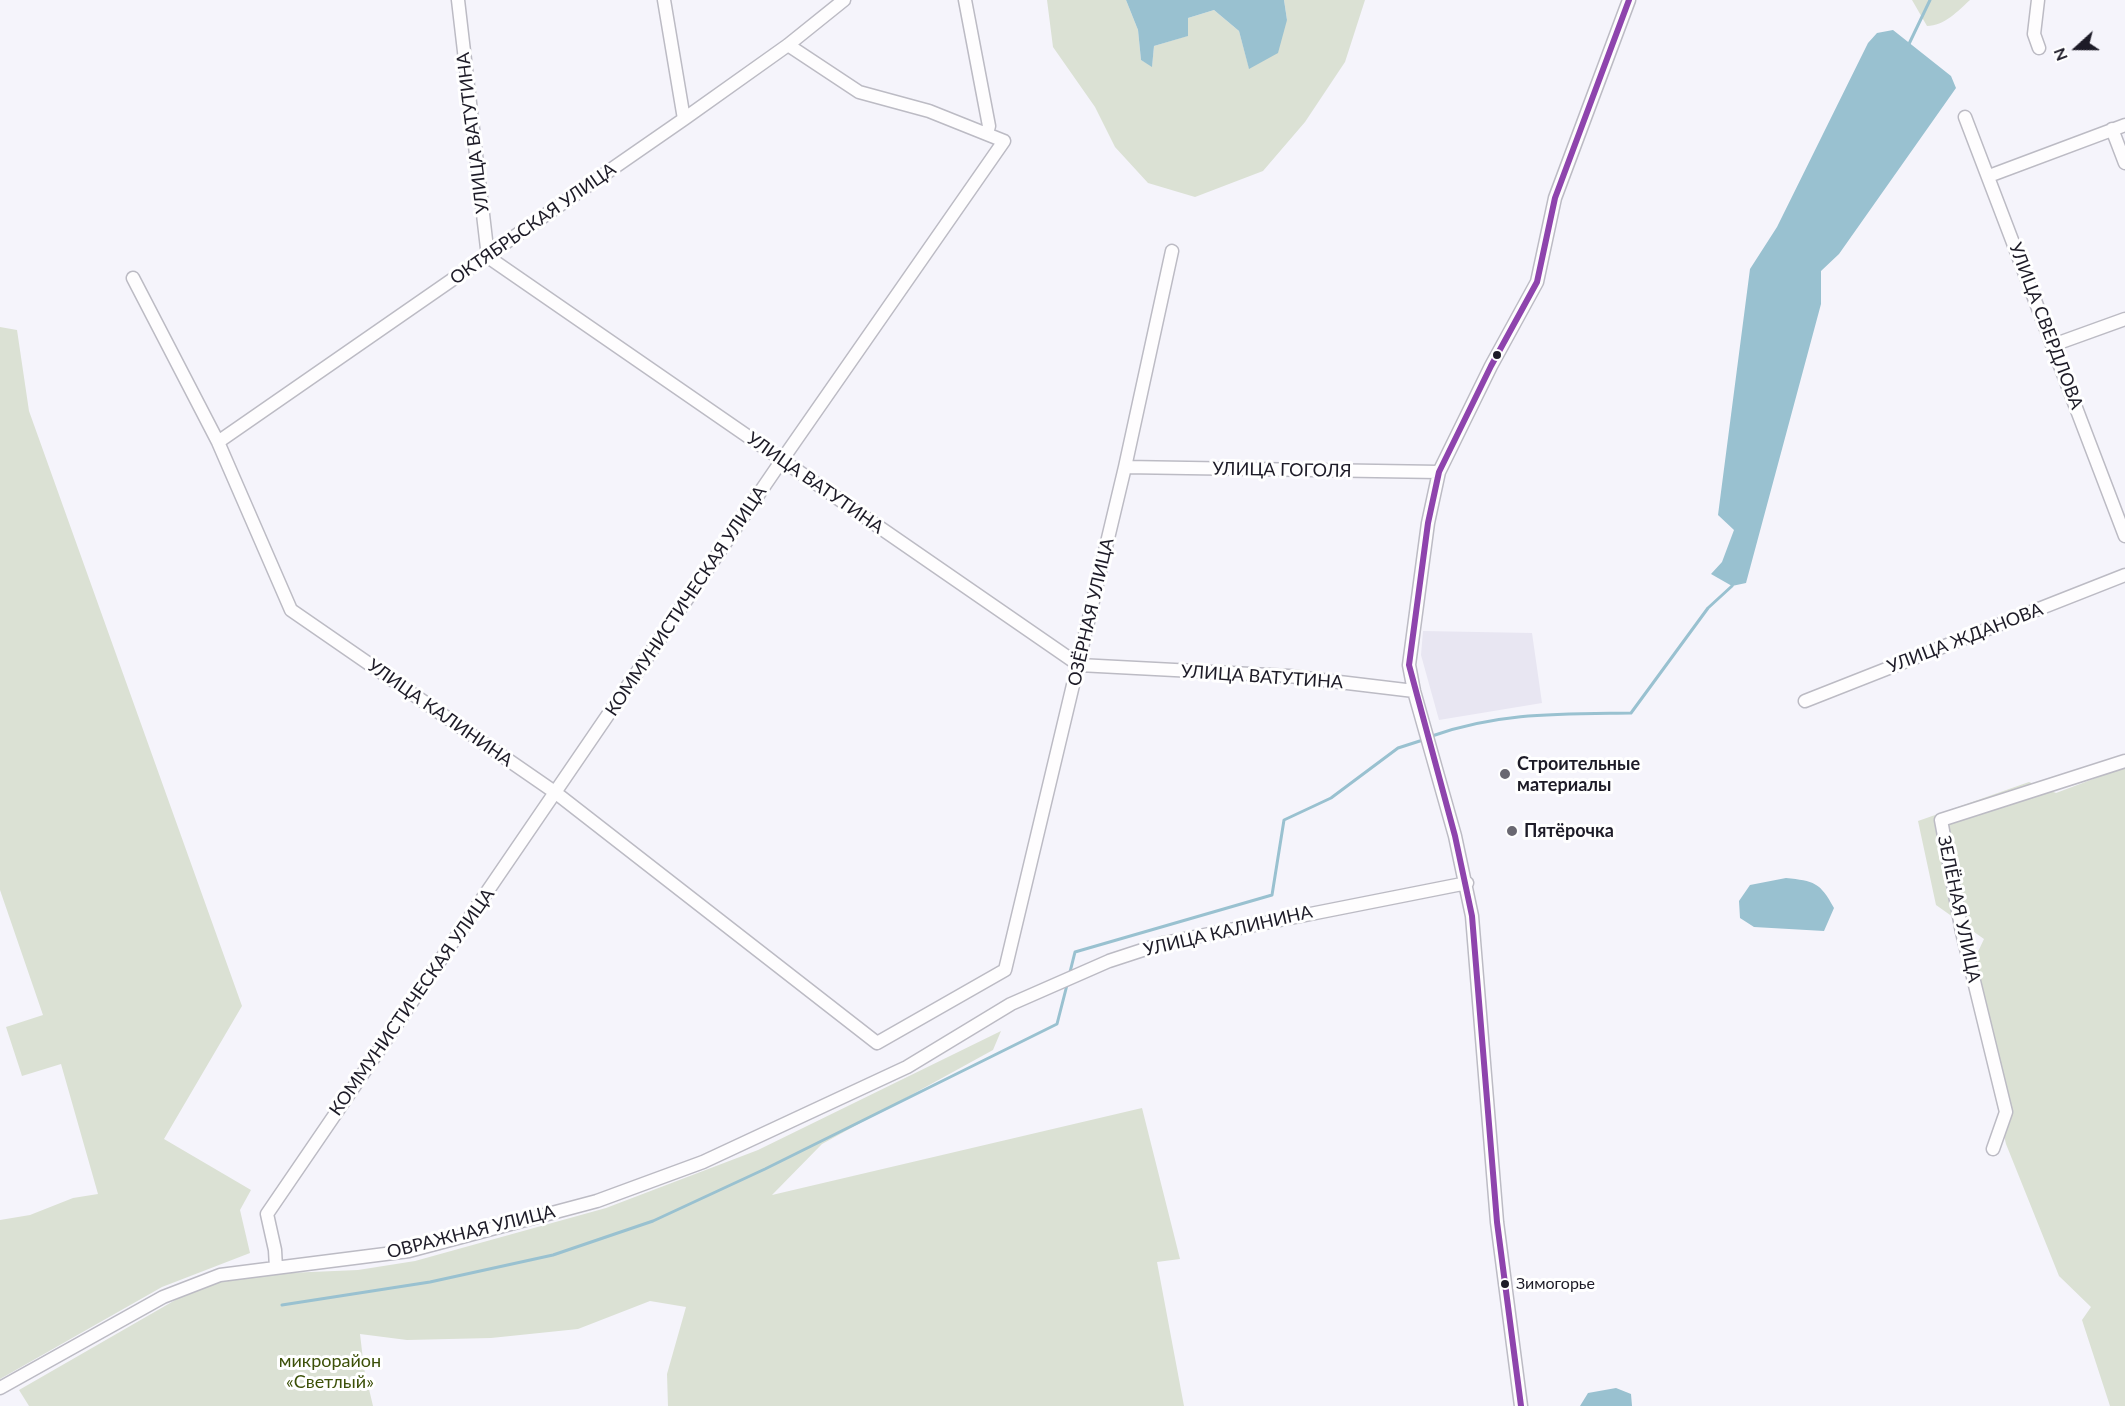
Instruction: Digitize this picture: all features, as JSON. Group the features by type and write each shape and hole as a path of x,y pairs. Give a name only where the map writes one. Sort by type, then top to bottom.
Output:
{"street":[{"name":"УЛИЦА ВАТУТИНА","path":"458,0 488,257 1079,665 1289,676 1414,691"},
{"path":"664,0 684,119"},
{"name":"ОКТЯБРЬСКАЯ УЛИЦА","path":"218,442 684,119 788,45 844,0"},
{"path":"788,45 859,92 929,111 987,133 989,126 965,0"},
{"path":"1521,1406 1497,1222 1483,1071 1476,949 1467,884 1414,691 1409,665 1428,523 1439,472 1486,376 1537,282 1555,198 1629,0"},
{"path":"2038,0 2034,34 2040,48"},
{"name":"УЛИЦА СВЕРДЛОВА","path":"1965,117 2125,536"},
{"path":"1989,176 2125,124"},
{"path":"2112,129 2125,163"},
{"name":"КОММУНИСТИЧЕСКАЯ УЛИЦА","path":"276,1268 275,1250 267,1214 782,460 1004,141 987,133"},
{"name":"ОЗЁРНАЯ УЛИЦА","path":"877,1043 1005,970 1125,467 1172,251"},
{"name":"УЛИЦА КАЛИНИНА","path":"133,278 218,442 291,610 556,793 877,1043"},
{"path":"2053,345 2125,319"},
{"name":"УЛИЦА ГОГОЛЯ","path":"1125,467 1439,472"},
{"name":"УЛИЦА ЖДАНОВА","path":"1805,701 2125,575"},
{"name":"ЗЕЛЁНАЯ УЛИЦА","path":"1993,1149 2006,1112 1962,932 1941,820 2055,786 2125,761"},
{"name":"УЛИЦА КАЛИНИНА","path":"907,1066 1011,1004 1109,962 1164,943 1467,884"},
{"name":"ОВРАЖНАЯ УЛИЦА","path":"0,1388 163,1297 220,1275 409,1251 597,1201 703,1162 907,1066"}],"shaded area":[{"path":"1423,631 1532,633 1542,703 1439,720 1421,655"}],"green space":[{"path":"1047,0 1126,0 1138,30 1141,60 1152,66 1154,46 1187,36 1188,18 1214,10 1239,31 1249,68 1287,20 1284,0 1365,0 1345,62 1305,122 1263,171 1195,197 1148,183 1115,147 1095,107 1053,47"},
{"path":"1912,0 1970,0 1945,21 1927,26"},
{"path":"0,327 17,330 29,411 242,1006 164,1139 251,1190 240,1210 250,1253 162,1287 0,1379 0,1220 30,1215 73,1198 98,1194 61,1064 22,1076 6,1027 43,1015 0,890"},
{"path":"2125,767 2125,1406 2110,1406 2082,1320 2091,1307 2059,1276 2006,1144 1967,975 1984,939 1936,905 1918,821 2029,782 2056,793"},
{"name":"микрорайон «Светлый»","path":"1001,1031 993,1050 822,1144 772,1195 1142,1108 1180,1259 1157,1262 1184,1406 668,1406 667,1374 686,1307 650,1301 578,1329 491,1338 407,1340 360,1334 364,1368 373,1406 29,1406 19,1390 217,1276 358,1270 415,1261 606,1208 758,1150"}],"water":[{"path":"1126,0 1284,0 1287,20 1278,53 1249,69 1239,31 1214,10 1188,18 1188,36 1154,46 1152,67 1141,60 1138,30"},
{"path":"1893,30 1951,76 1956,88 1839,254 1821,271 1821,304 1746,583 1732,586 1711,574 1722,562 1734,530 1718,515 1750,269 1777,227 1868,43 1877,33"},
{"path":"1786,878 1810,882 1825,893 1834,908 1824,931 1754,927 1740,918 1739,901 1750,885"},
{"path":"1616,1388 1631,1394 1632,1406 1580,1406 1588,1393"}],"waterway":[{"path":"1908,46 1930,0"},
{"path":"1432,736 1457,728 1506,718 1555,714 1631,713 1708,608 1733,583"},
{"path":"1069,976 1075,952 1272,895 1284,820 1331,798 1398,748 1426,739"},
{"path":"282,1305 430,1282 553,1255 653,1221 765,1169 1057,1024 1067,985"}],"transit line":[{"path":"1521,1406 1497,1222 1472,916 1455,836 1409,665 1428,523 1439,472 1491,366 1537,282 1555,198 1629,0"}],"place":[{"name":"Строительные материалы","path":"1505,774"},
{"name":"Пятёрочка","path":"1512,831"},
{"name":"Зимогорье","path":"1505,1284"}]}
